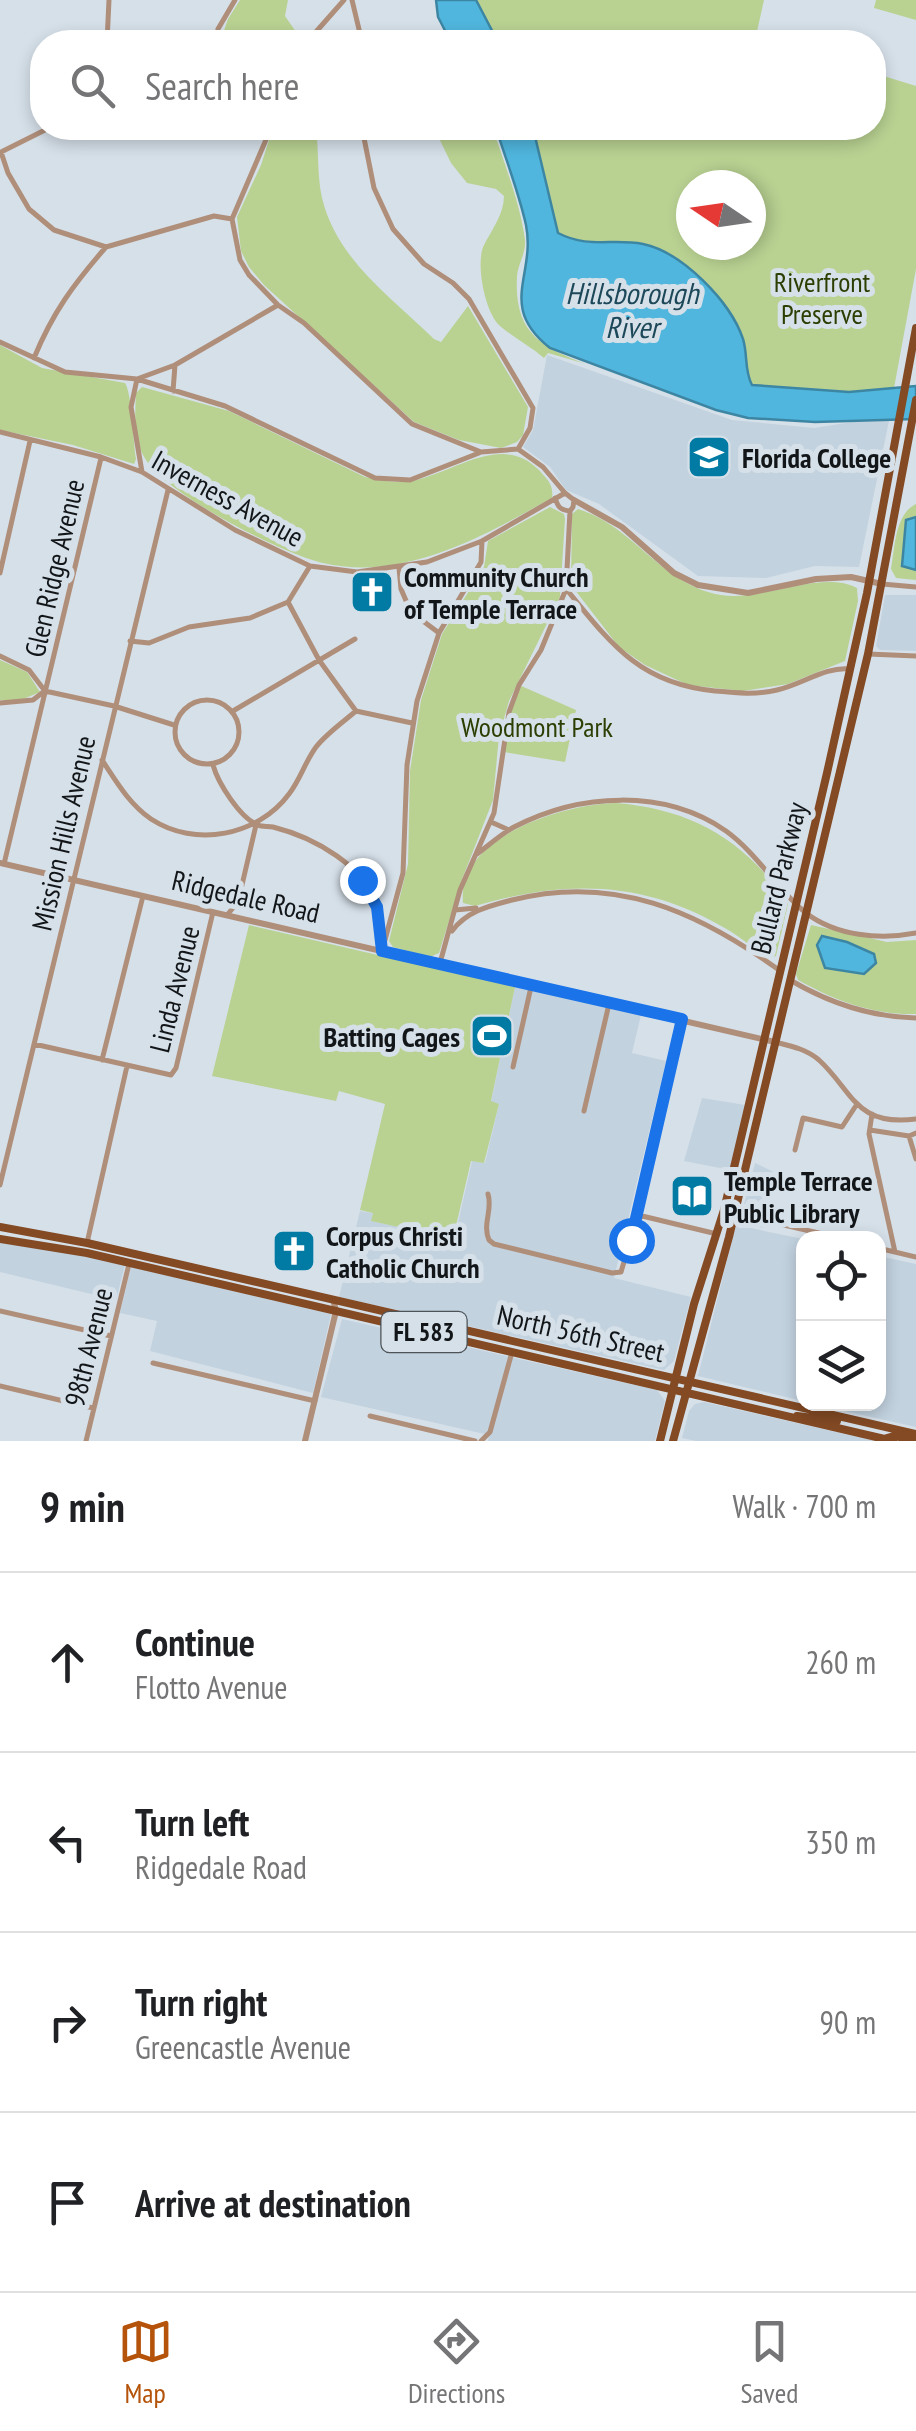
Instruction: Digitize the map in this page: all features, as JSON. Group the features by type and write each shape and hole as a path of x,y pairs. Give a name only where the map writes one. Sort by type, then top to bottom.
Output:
{"main road":[{"name":"Bullard Parkway","path":"660,1441 717,1234 850,668 916,328"},
{"name":"Bullard Parkway","path":"673,1441 729,1236 868,654 916,400"},
{"name":"North 56th Street","path":"0,1228 87,1243 434,1322 916,1437"},
{"name":"North 56th Street","path":"0,1238 83,1252 890,1440 894,1436 916,1437"},
{"path":"129,1264 131,1253"},
{"path":"190,1278 192,1267"},
{"path":"245,1290 252,1286 276,1292 288,1289"},
{"path":"384,1322 394,1320 427,1328 434,1322"},
{"path":"466,1342 501,1343 506,1339"},
{"path":"512,1352 522,1348 560,1356 569,1354"},
{"path":"793,1418 805,1415 838,1422 852,1420"}],"street":[{"path":"107,30 109,0"},
{"path":"218,30 236,0"},
{"path":"318,30 344,0"},
{"path":"352,0 359,30"},
{"path":"30,137 0,151 29,209 54,230 106,247"},
{"path":"266,140 232,219 240,260 250,275 412,424 481,452"},
{"path":"364,140 374,188 393,229 424,264 469,299 533,408 530,428 518,448"},
{"path":"34,358 52,315 69,288 106,247 214,216 232,219"},
{"path":"137,379 175,365 278,304"},
{"path":"0,342 66,372 137,379 225,406 375,478 410,480 481,452 518,448 543,467 565,493 566,589 508,712 491,822 455,910 440,963"},
{"path":"173,391 175,365"},
{"path":"137,379 131,407 142,472"},
{"name":"Inverness Avenue","path":"0,432 101,457 142,472 235,530 310,566 357,572 428,562 482,541 556,497"},
{"path":"0,573 30,441"},
{"name":"Glen Ridge Avenue","path":"2,863 101,457"},
{"path":"549,476 556,497 567,507"},
{"name":"Mission Hills Avenue","path":"0,1185 168,490"},
{"path":"556,497 565,493"},
{"path":"546,505 588,509 622,527 674,573 721,591 748,593 816,580 851,578 916,586"},
{"path":"382,951 403,874 412,723 439,633 481,562 482,541"},
{"path":"130,641 150,643 189,627 250,618 288,602 310,566"},
{"path":"399,568 407,603"},
{"path":"566,589 609,642 633,662 658,679 690,689 769,692 790,688 838,668 850,668"},
{"path":"288,602 320,660 356,711 412,723"},
{"path":"423,621 439,633"},
{"path":"233,711 355,639"},
{"path":"868,654 916,656"},
{"path":"0,656 28,670 45,691 114,706 174,725"},
{"path":"0,703 33,700 45,691"},
{"path":"194,702 220,704 233,711 240,737 233,752 213,765 190,760 174,742 174,725 194,702"},
{"path":"227,914 238,902 256,825 288,796 316,746 356,711"},
{"path":"102,759 126,796 154,820 188,834 219,834 256,825 276,828 338,856 362,880 377,907 382,951"},
{"path":"213,765 225,793 256,825"},
{"path":"478,854 509,830 535,817 600,800 662,804 724,830 763,864 806,913 846,933 916,933"},
{"path":"491,822 509,830"},
{"name":"Ridgedale Road","path":"2,863 775,1042"},
{"path":"455,910 552,891 586,890 641,898 718,930 779,970"},
{"path":"102,1060 143,896"},
{"path":"448,937 457,924 479,908"},
{"name":"Linda Avenue","path":"127,1066 171,1075 176,1068 213,912"},
{"path":"790,980 846,1006 885,1016 916,1018"},
{"path":"514,1067 531,987"},
{"path":"584,1111 608,1004"},
{"path":"488,1194 491,1203 485,1228 494,1244 612,1274 621,1272 638,1215 682,1019"},
{"path":"775,1042 804,1050 822,1062 857,1104 872,1114 916,1118"},
{"path":"34,1044 127,1066 87,1243"},
{"path":"795,1150 803,1118 842,1127 857,1104"},
{"path":"872,1114 870,1130 895,1252"},
{"path":"870,1130 913,1134 916,1160"},
{"path":"638,1215 717,1234"},
{"path":"772,1222 810,1231"},
{"path":"886,1250 916,1257"},
{"name":"98th Avenue","path":"86,1441 129,1264"},
{"path":"305,1441 336,1311 333,1299"},
{"path":"0,1311 111,1336"},
{"path":"370,1416 478,1441 490,1432 512,1352"},
{"path":"154,1363 315,1401"},
{"path":"0,1386 93,1408"}],"shaded area":[{"name":"Florida College","path":"547,355 732,420 814,428 890,416 859,567 815,566 766,578 698,576 599,504 566,490 550,467 523,447 533,430"},
{"path":"885,595 916,595 916,651 880,650 876,646"},
{"path":"515,987 641,1015 632,1053 666,1061 614,1278 691,1297 674,1361 664,1370 339,1297 360,1211 373,1213 372,1221 454,1240 472,1161 485,1163 499,1104 491,1102"},
{"path":"702,1098 745,1105 730,1170 684,1161"},
{"path":"755,1163 778,1174 764,1228 739,1223"},
{"path":"736,1225 796,1238 796,1399 698,1376"},
{"path":"0,1242 125,1265 116,1300 0,1272"},
{"path":"886,1258 916,1264 916,1427 844,1411 886,1411"},
{"path":"131,1267 331,1314 313,1393 150,1351 157,1321 120,1313"},
{"path":"342,1319 657,1390 665,1401 655,1441 488,1441 489,1435 321,1397"},
{"path":"704,1402 876,1441 682,1438 689,1411"}],"green space":[{"path":"240,0 288,0 285,16 295,30 224,30"},
{"path":"476,0 764,0 757,30 492,30"},
{"path":"876,0 916,0 916,20 874,8"},
{"name":"Riverfront Preserve","path":"886,77 916,86 916,269 894,388 849,392 752,385 747,375 745,343 644,244 577,243 558,233 536,140 886,140"},
{"path":"269,140 317,140 322,198 340,240 368,276 434,339 441,342 468,306 528,407 523,435 517,442 501,448 459,440 414,422 264,285 241,251 237,217"},
{"path":"440,140 497,140 523,226 525,240 517,296 525,324 543,344 586,364 548,353 544,358 495,320 486,299 481,253 500,215 504,196 496,189 467,183"},
{"path":"0,345 42,368 125,383 131,407 134,464 73,445 0,430"},
{"path":"142,387 229,411 365,477 412,481 477,458 509,455 525,459 547,479 552,498 474,539 413,561 366,567 323,563 281,548 227,521 158,474 142,453 137,436 136,393"},
{"path":"916,504 916,580 896,578 891,569 897,532 904,515"},
{"path":"550,507 564,514 565,519 560,597 509,701 499,736 493,800 439,953 430,957 393,947 389,941 408,864 410,771 421,700 442,634 484,567 488,541"},
{"path":"578,509 616,528 681,580 721,595 754,594 827,582 857,588 858,601 845,661 788,684 743,691 688,685 645,665 619,647 571,581 572,514"},
{"path":"0,660 27,672 40,692 21,700 0,700"},
{"name":"Woodmont Park","path":"519,685 576,710 565,762 504,752 504,731"},
{"path":"616,803 669,812 692,821 754,862 788,904 776,956 768,959 699,914 637,894 574,889 542,891 475,906 463,903 465,880 477,859 495,842 543,817"},
{"path":"249,925 515,987 491,1101 499,1104 484,1163 471,1161 453,1239 371,1221 373,1213 360,1210 385,1104 339,1091 336,1101 212,1076"},
{"path":"811,925 887,942 916,940 916,1014 855,1005 798,980 796,974"}],"water":[{"path":"436,0 476,0 492,30 445,30"},
{"name":"Hillsborough River","path":"500,140 536,140 558,233 580,241 643,244 673,257 703,281 737,325 752,385 849,392 916,386 916,419 815,422 748,418 716,410 550,348 534,333 522,304 526,225"},
{"path":"916,517 916,570 902,566 906,520"},
{"path":"822,936 874,954 876,963 864,974 825,968 817,945"}],"place":[{"name":"Florida College","path":"709,457"},
{"name":"Community Church of Temple Terrace","path":"372,592"},
{"name":"Batting Cages","path":"492,1036"},
{"name":"Temple Terrace Public Library","path":"692,1196"},
{"name":"Corpus Christi Catholic Church","path":"294,1251"}],"route":[{"path":"362,880 377,907 382,951 682,1019 631,1240"}]}
